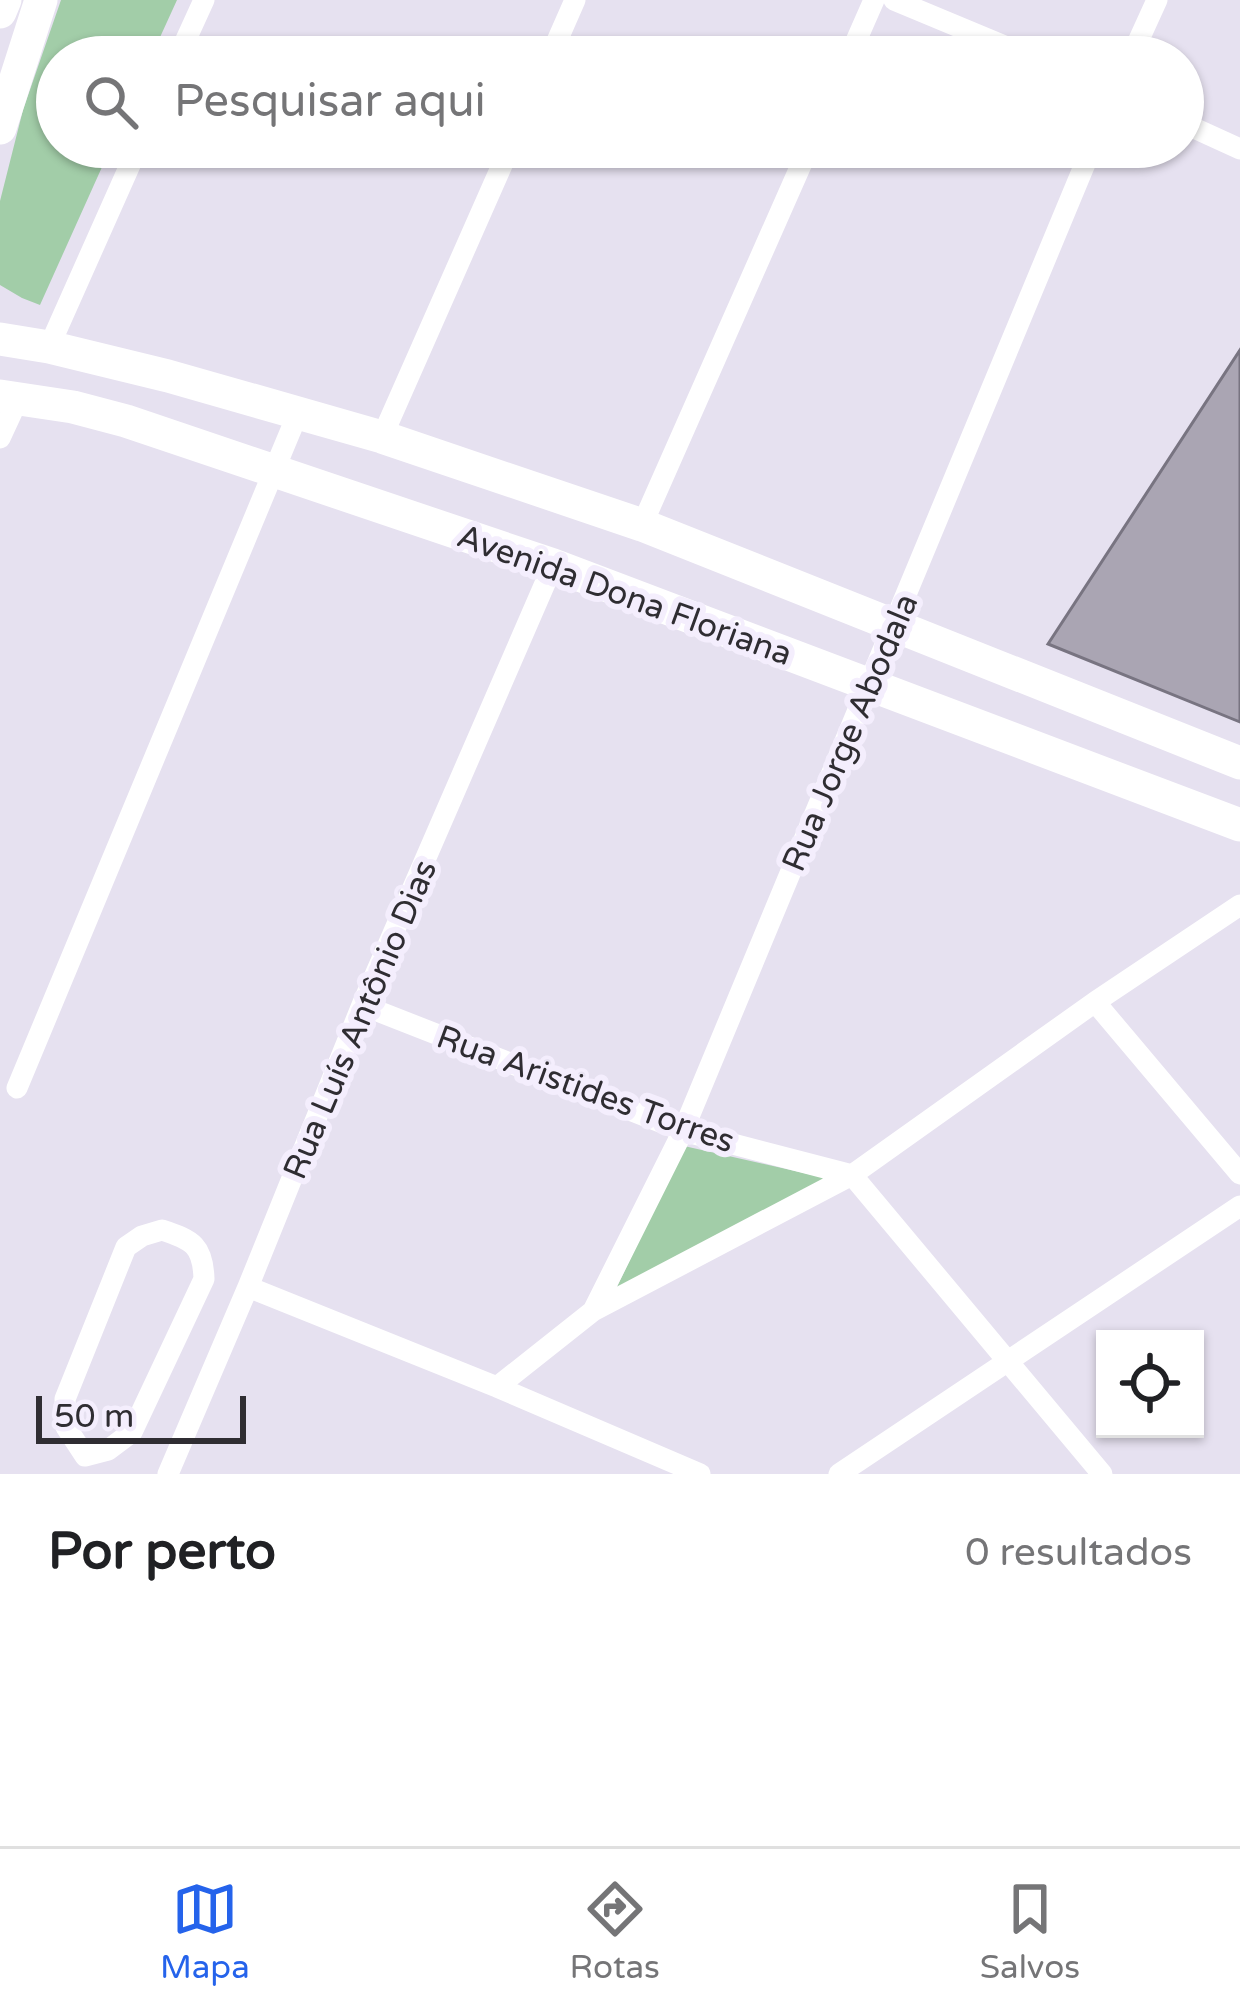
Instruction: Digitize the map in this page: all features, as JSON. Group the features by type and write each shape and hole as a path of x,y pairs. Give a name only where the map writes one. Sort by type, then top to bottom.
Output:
{"main road":[{"path":"0,12 5,0"},
{"path":"0,128 41,0"},
{"name":"Avenida Dona Floriana","path":"0,339 49,347 382,436 642,525 1240,763"},
{"name":"Avenida Dona Floriana","path":"9,397 125,421 554,565 1240,825"}],"street":[{"path":"187,36 203,0"},
{"path":"559,36 575,0"},
{"path":"858,36 874,0"},
{"path":"894,0 981,36"},
{"path":"1141,36 1157,0"},
{"path":"1204,133 1240,149"},
{"path":"49,347 129,168"},
{"path":"382,436 501,168"},
{"path":"642,525 800,168"},
{"name":"Rua Jorge Abodala","path":"593,1311 682,1131 1083,168"},
{"path":"0,438 9,397"},
{"path":"17,1088 298,412"},
{"name":"Rua Luís Antônio Dias","path":"168,1474 362,1005 554,565"},
{"path":"497,1387 593,1311 852,1175 1240,905"},
{"path":"1095,1002 1240,1174"},
{"name":"Rua Aristides Torres","path":"362,1005 682,1131 852,1175"},
{"path":"852,1175 1102,1474"},
{"path":"839,1474 1240,1206"},
{"path":"162,1230 182,1236 198,1247 204,1280 132,1432 81,1465 66,1427 65,1399 125,1246 162,1230"},
{"path":"248,1287 700,1474"}],"green space":[{"path":"61,0 177,0 161,36 49,36"},
{"path":"36,72 36,168 102,168 40,305 0,285 0,201"},
{"path":"684,1146 826,1178 616,1289"}],"building":[{"path":"1240,350 1240,722 1048,644"}]}
